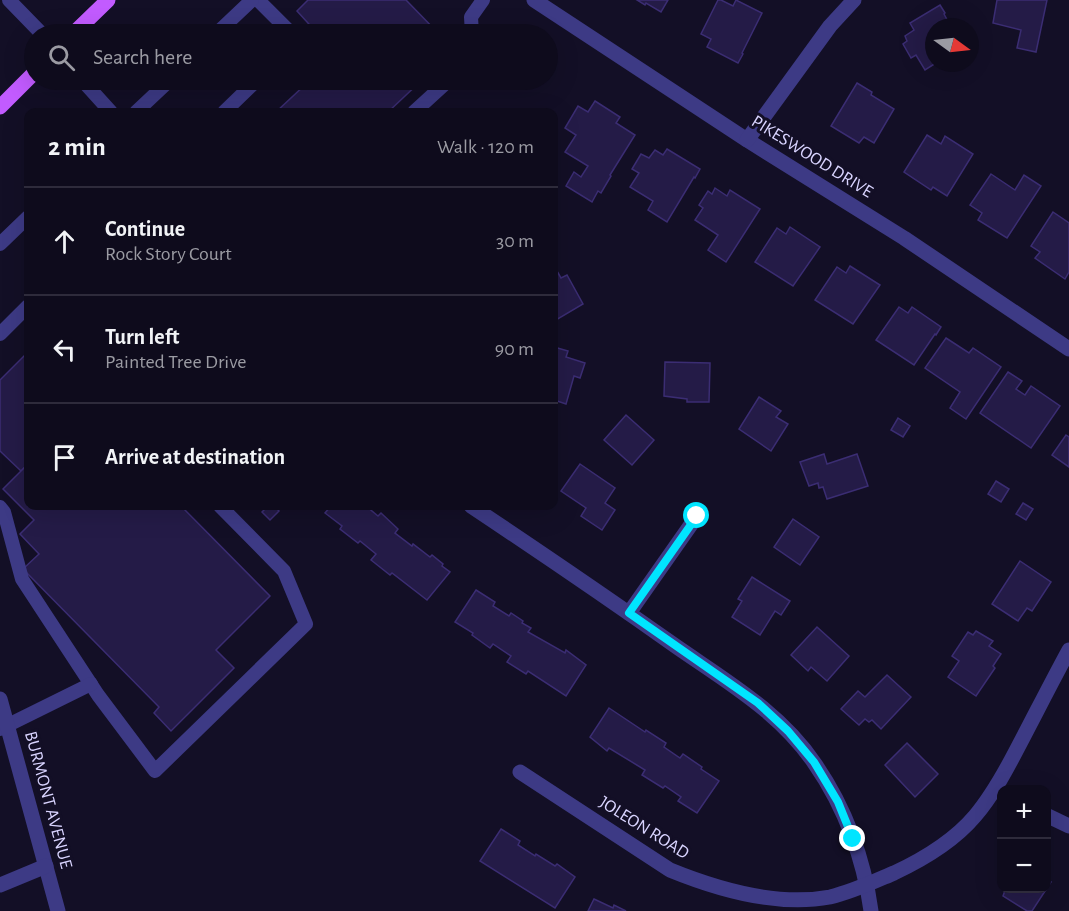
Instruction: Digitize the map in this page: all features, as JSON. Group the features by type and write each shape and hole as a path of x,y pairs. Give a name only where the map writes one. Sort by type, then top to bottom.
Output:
{"main road":[{"path":"83,24 108,0"},
{"path":"0,107 24,83"}],"street":[{"name":"PIKESWOOD DRIVE","path":"534,0 747,140 904,238 1069,349"},
{"path":"747,140 830,26 854,0"},
{"path":"477,510 758,703 788,731 814,762 838,802 853,839 867,885 871,911"},
{"path":"629,613 697,516"},
{"name":"JOLEON ROAD","path":"1002,785 1069,650"},
{"name":"BURMONT AVENUE","path":"0,699 3,726 58,911"},
{"name":"JOLEON ROAD","path":"520,772 670,870 697,881 765,898 796,900 830,897 867,885 916,863 949,842 997,792"},
{"path":"1051,816 1069,826"},
{"path":"0,885 46,866"}],"lane":[{"path":"9,0 32,24"},
{"path":"227,24 252,0"},
{"path":"258,0 282,24"},
{"path":"471,24 471,17 483,0"},
{"path":"91,90 107,108"},
{"path":"140,108 159,90"},
{"path":"228,108 247,90"},
{"path":"418,108 438,90"},
{"path":"0,244 24,227"},
{"path":"0,334 24,310"},
{"path":"0,507 4,512 22,579 91,684 155,771 306,624 284,571 224,510"},
{"path":"3,726 91,684"}],"building":[{"path":"308,0 406,0 429,24 309,24 297,11"},
{"path":"637,0 668,0 661,12"},
{"path":"718,0 733,6 736,0 762,13 738,63 707,47 711,39 701,34"},
{"path":"997,0 1047,0 1036,52 1017,48 1021,30 993,23"},
{"path":"940,5 945,13 946,18 925,18 925,70 916,55 911,58 903,44 907,41 905,36 914,30 910,23"},
{"path":"857,83 894,109 874,143 864,137 859,143 831,126"},
{"path":"299,90 411,90 392,108 280,108"},
{"path":"595,101 620,117 616,123 635,135 601,193 598,191 592,202 566,186 574,172 581,177 588,166 565,152 576,135 565,128 578,106 588,112"},
{"path":"927,135 941,144 945,136 973,154 947,196 933,187 931,190 904,172"},
{"path":"667,149 700,169 667,222 648,210 653,201 630,187 639,173 632,169 641,154 649,158 655,150 663,155"},
{"path":"991,174 1015,190 1024,175 1041,186 1007,238 978,220 982,213 970,205"},
{"path":"715,188 727,196 730,190 760,209 726,262 708,250 718,235 695,220 703,208 699,205 708,191 712,194"},
{"path":"1053,212 1069,223 1069,272 1065,279 1035,258 1040,252 1031,246"},
{"path":"790,227 820,247 793,286 755,262 777,228 786,234"},
{"path":"850,266 880,285 853,324 815,300 837,267 846,273"},
{"path":"558,273 561,278 567,275 583,304 558,319"},
{"path":"899,307 908,313 912,307 941,327 914,365 876,340"},
{"path":"946,338 969,353 973,348 1001,367 966,419 950,408 960,392 925,368"},
{"path":"558,348 568,351 566,357 585,363 580,378 574,376 566,404 558,401"},
{"path":"24,356 24,468 21,471 0,451 0,380"},
{"path":"665,362 710,363 709,402 687,402 687,399 664,396"},
{"path":"1008,372 1022,381 1016,389 1025,395 1031,386 1060,406 1031,448 980,413"},
{"path":"759,397 781,411 776,417 788,424 771,451 739,429"},
{"path":"626,415 654,440 632,465 604,440"},
{"path":"898,418 910,426 903,437 891,430"},
{"path":"1066,435 1069,437 1069,467 1052,455"},
{"path":"824,454 827,464 857,454 868,486 827,499 823,487 819,488 818,483 809,486 800,462"},
{"path":"580,464 615,488 605,503 615,510 602,530 581,516 586,508 561,491"},
{"path":"24,468 24,510 3,489"},
{"path":"996,481 1009,489 1001,502 988,494"},
{"path":"1023,503 1033,509 1026,520 1016,514"},
{"path":"24,510 185,510 270,596 216,650 234,668 171,731 154,713 159,707 23,569 39,554 20,534 34,520"},
{"path":"264,510 279,511 270,520 262,512"},
{"path":"328,510 371,510 378,516 381,513 398,529 395,533 430,557 432,555 450,572 427,600 371,560 376,554 340,529 342,526 325,513"},
{"path":"793,519 819,537 800,565 774,547"},
{"path":"1020,561 1051,582 1032,611 1027,608 1018,621 992,604"},
{"path":"752,577 790,601 781,615 775,611 760,635 732,617 742,601 738,599"},
{"path":"476,590 495,602 493,606 523,621 522,623 531,628 528,632 565,653 566,650 586,665 566,696 528,671 526,674 507,662 511,656 493,644 490,648 472,635 473,633 455,622"},
{"path":"817,627 849,656 827,681 811,667 808,671 791,655"},
{"path":"976,631 993,641 989,646 1001,654 993,666 995,668 976,696 948,677 959,661 952,656 968,632 973,635"},
{"path":"887,675 911,697 881,729 872,720 869,722 865,719 859,725 841,709 858,691 865,697"},
{"path":"609,708 666,743 664,747 680,758 683,754 719,781 697,813 678,801 681,797 642,775 645,770 609,748 607,751 590,737"},
{"path":"907,743 938,774 915,797 885,765"},
{"path":"501,829 520,841 518,845 555,866 557,864 575,877 555,908 480,861"},
{"path":"1004,893 1044,893 1032,911 1027,911 1003,896"},
{"path":"594,899 613,908 614,905 626,911 588,911"}],"route":[{"path":"697,516 629,613 758,703 788,731 814,762 838,802 853,839"}]}
